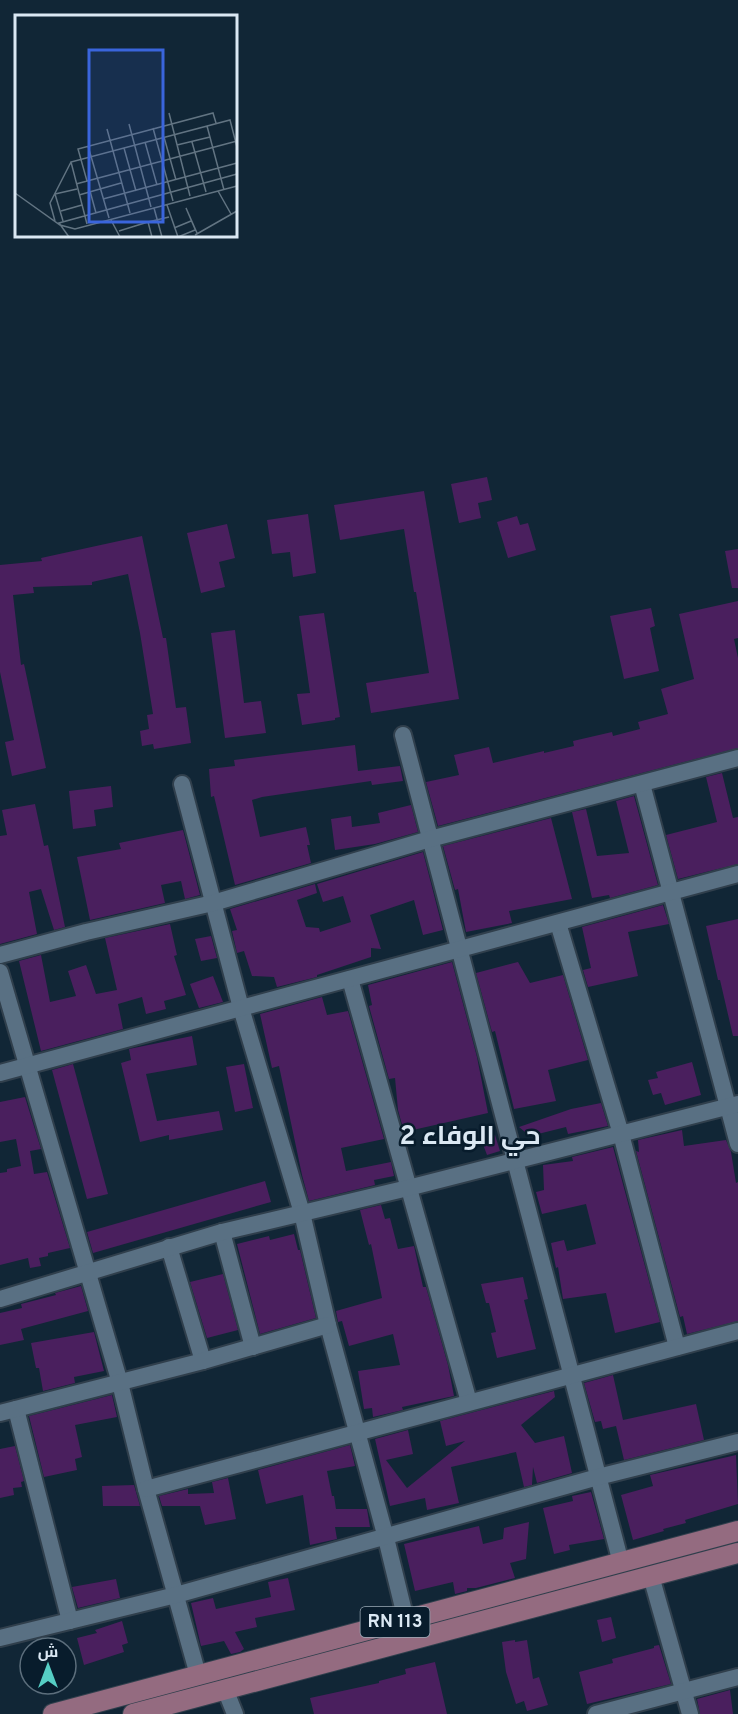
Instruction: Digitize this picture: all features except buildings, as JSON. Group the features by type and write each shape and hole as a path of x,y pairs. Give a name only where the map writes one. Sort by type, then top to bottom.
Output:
{"main road":[{"name":"RN 113","path":"53,1714 738,1531"},
{"name":"RN 113","path":"133,1714 172,1709 225,1689 738,1553"}],"street":[{"path":"402,735 621,1563"},
{"path":"0,955 86,932 213,903 430,839 738,758"},
{"path":"182,784 241,1008 302,1213 328,1325 406,1620"},
{"path":"642,784 733,1105 738,1144"},
{"path":"0,1073 738,874"},
{"path":"558,922 621,1134 677,1347"},
{"path":"0,972 120,1383 146,1489 198,1675"},
{"path":"350,979 469,1402"},
{"path":"0,1299 222,1232 408,1188 733,1105"},
{"path":"222,1232 253,1347"},
{"path":"169,1247 203,1361"},
{"path":"70,1621 8,1411 203,1361 328,1325"},
{"path":"146,1489 738,1330"},
{"path":"0,1638 176,1595 598,1477 738,1442"},
{"path":"651,1576 690,1714"},
{"path":"596,1714 738,1677"},
{"path":"225,1689 235,1714"}],"district":[{"name":"حي الوفاء 2","path":"470,1137"}]}
